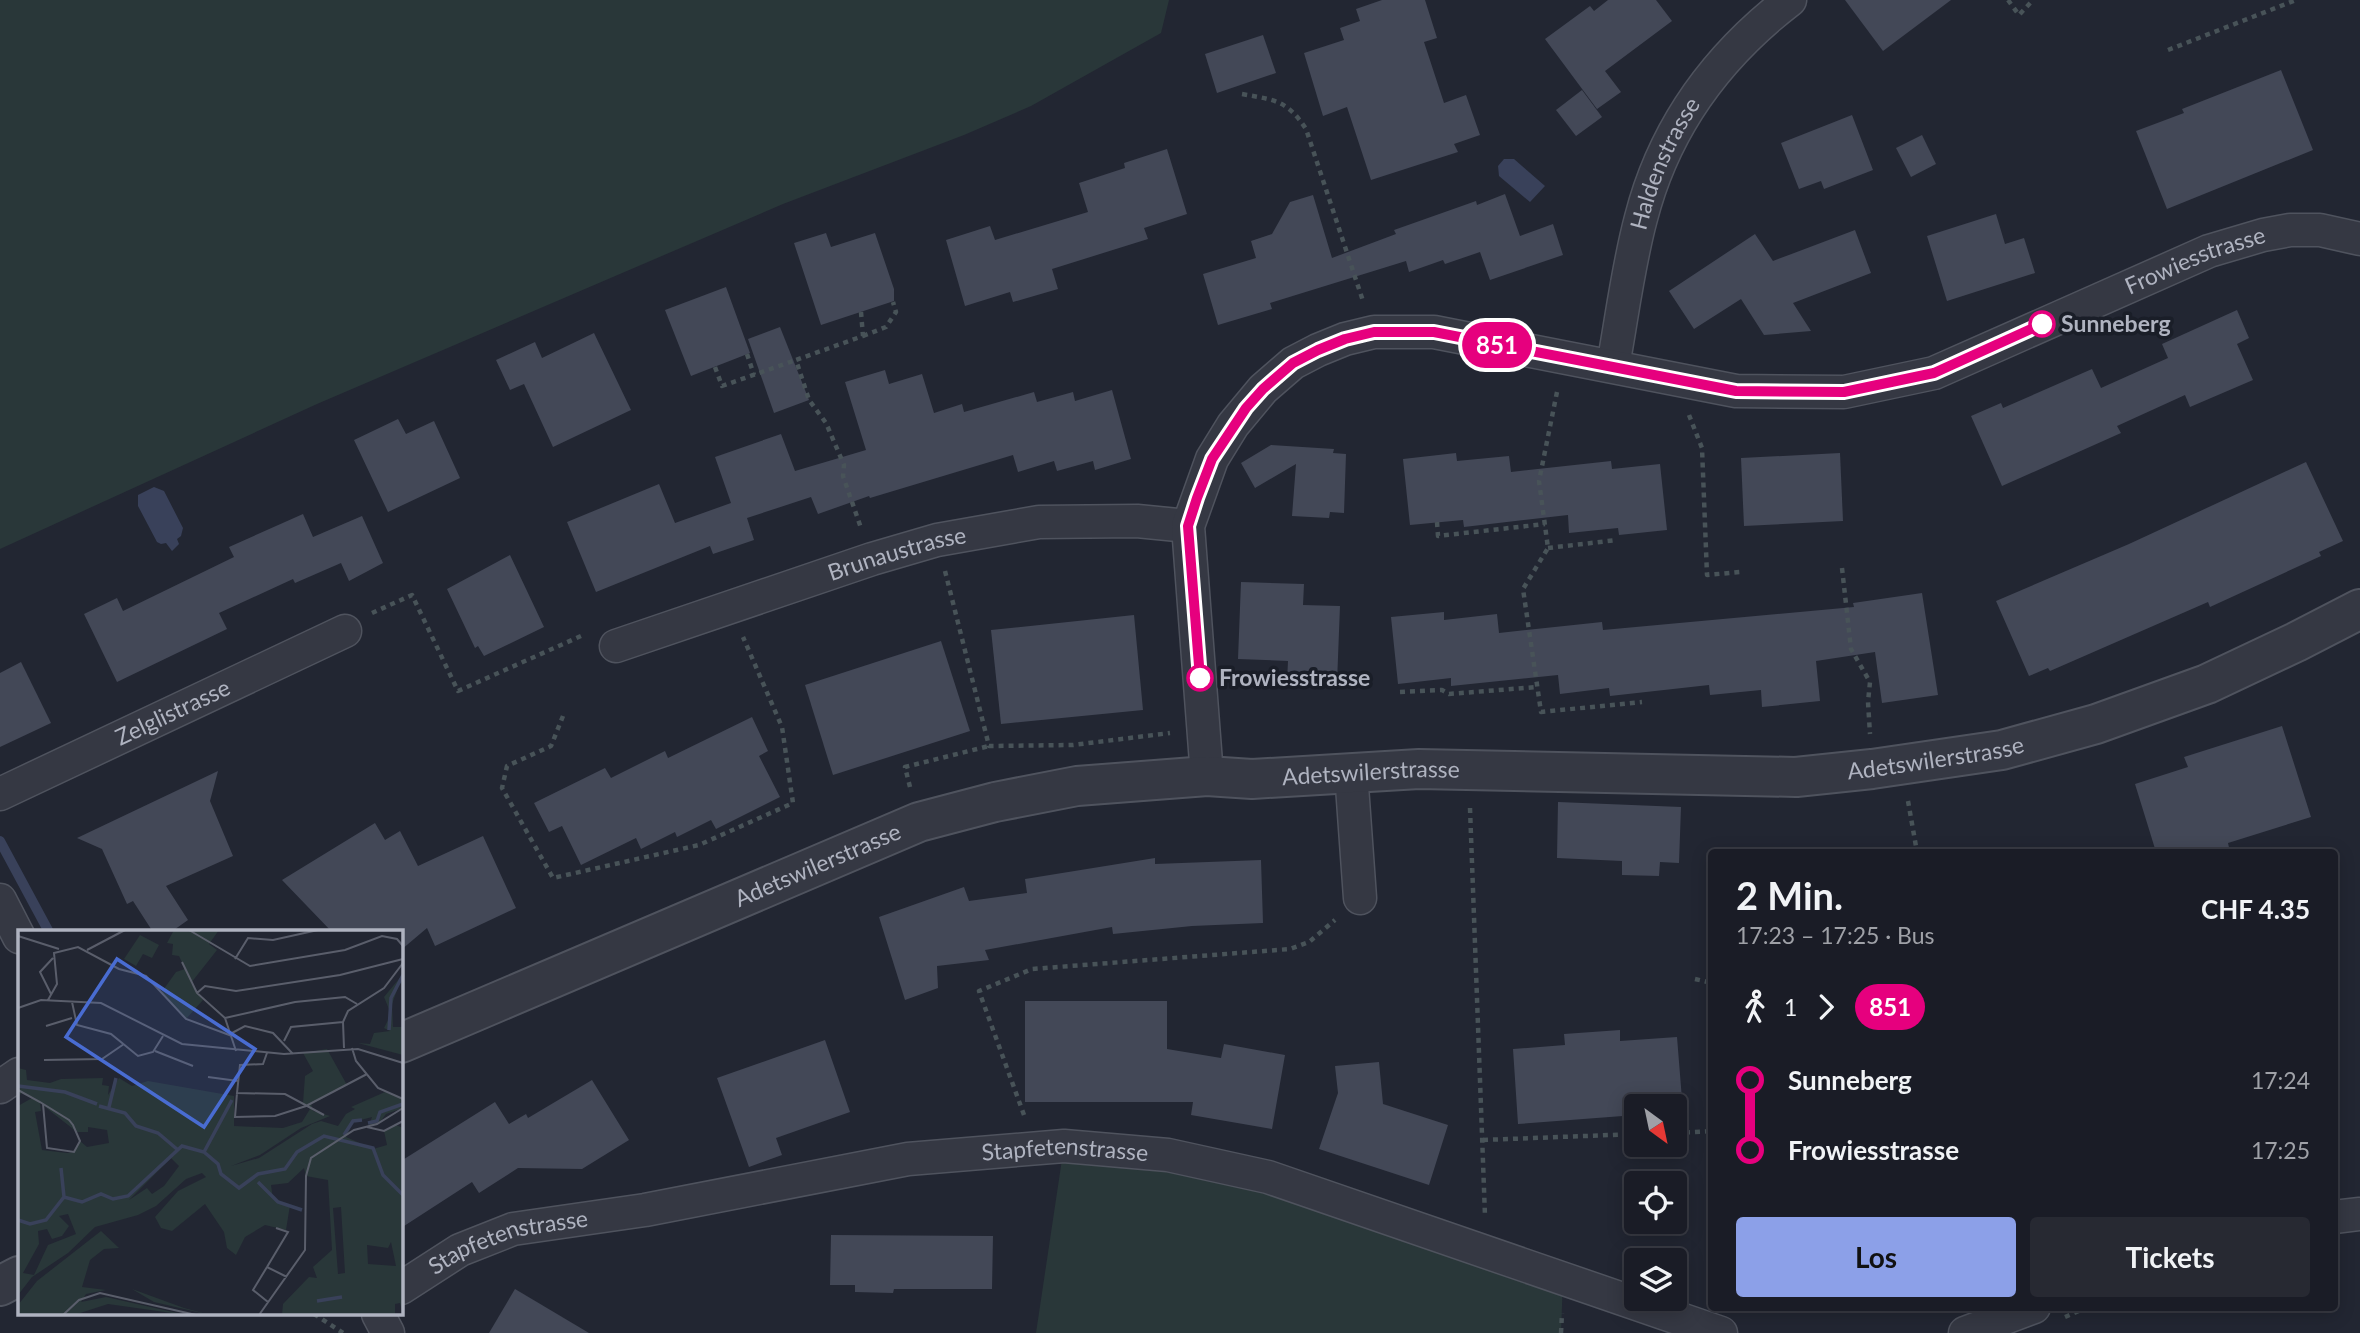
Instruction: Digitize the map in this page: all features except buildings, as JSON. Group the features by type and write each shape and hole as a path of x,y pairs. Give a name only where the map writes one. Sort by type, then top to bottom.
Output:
{"street":[{"name":"Haldenstrasse","path":"1613,366 1641,218 1658,167 1679,124 1714,72 1756,26 1790,0"},
{"name":"Frowiesstrasse","path":"1207,775 1188,526 1212,459 1233,425 1263,389 1293,363 1318,350 1345,339 1374,332 1434,332 1736,391 1844,392 1934,373 2208,251 2290,230 2320,230 2360,239"},
{"name":"Brunaustrasse","path":"616,646 872,559 937,540 1039,522 1137,521 1188,526"},
{"name":"Adetswilerstrasse","path":"402,1043 919,822 995,802 1077,786 1207,775 1252,779 1419,769 1796,777 1872,769 2002,750 2096,724 2207,684 2360,609"},
{"name":"Zelglistrasse","path":"0,794 345,631"},
{"path":"1351,772 1360,898"},
{"path":"0,900 18,935"},
{"path":"0,1087 18,1075"},
{"name":"Stapfetenstrasse","path":"402,1287 460,1250 513,1229 645,1210 908,1159 1064,1146 1168,1155 1268,1177 1721,1333"},
{"path":"2338,1217 2360,1214"},
{"path":"0,1286 18,1277"},
{"path":"1965,1333 2023,1311"},
{"path":"379,1316 388,1333"}],"path":[{"path":"2008,0 2019,15 2033,0"},
{"path":"2168,50 2296,0"},
{"path":"1242,94 1280,101 1295,112 1306,129 1374,332"},
{"path":"715,367 722,386 863,336 886,327 896,312 893,302"},
{"path":"861,312 863,336"},
{"path":"747,354 754,374"},
{"path":"1564,357 1539,481 1548,548 1523,589 1541,712 1642,702"},
{"path":"796,360 809,400 826,423 844,465 843,476 872,559"},
{"path":"1675,379 1702,448 1707,575 1740,572"},
{"path":"1437,522 1438,536 1545,524"},
{"path":"937,540 989,746"},
{"path":"1548,548 1617,540"},
{"path":"1842,568 1852,649 1870,682 1868,702 1872,769"},
{"path":"345,631 365,616 412,595 458,691 581,636 616,646"},
{"path":"563,716 551,746 507,766 502,788 552,878 699,845 793,803 782,727 729,608"},
{"path":"1400,692 1442,690 1449,694 1537,687"},
{"path":"919,822 905,766 989,746 1073,745 1173,733"},
{"path":"1906,789 1916,849"},
{"path":"1470,796 1486,1223"},
{"path":"1027,1121 979,991 1032,969 1280,950 1309,942"},
{"path":"1695,979 1708,982"},
{"path":"1687,1132 1708,1131"},
{"path":"1483,1140 1624,1134"},
{"path":"317,1316 343,1333"}],"shaded area":[{"path":"0,0 1169,0 1161,33 1031,106 964,135 783,204 317,404 0,549"},
{"path":"1064,1146 1168,1155 1563,1278 1561,1333 1036,1333"}],"water":[{"path":"1504,159 1514,159 1545,186 1530,202 1499,176 1498,166"},
{"path":"154,487 164,491 183,528 177,539 179,544 172,551 166,543 157,542 138,506 138,495"}],"waterway":[{"path":"0,841 48,930"}],"bus line":[{"name":"851","path":"1200,678 1188,526 1197,498 1212,459 1246,408 1293,363 1318,350 1345,339 1374,332 1434,332 1736,391 1844,392 1934,373 2042,324"}],"place":[{"name":"Sunneberg","path":"2042,324"},
{"name":"Frowiesstrasse","path":"1200,678"}]}
